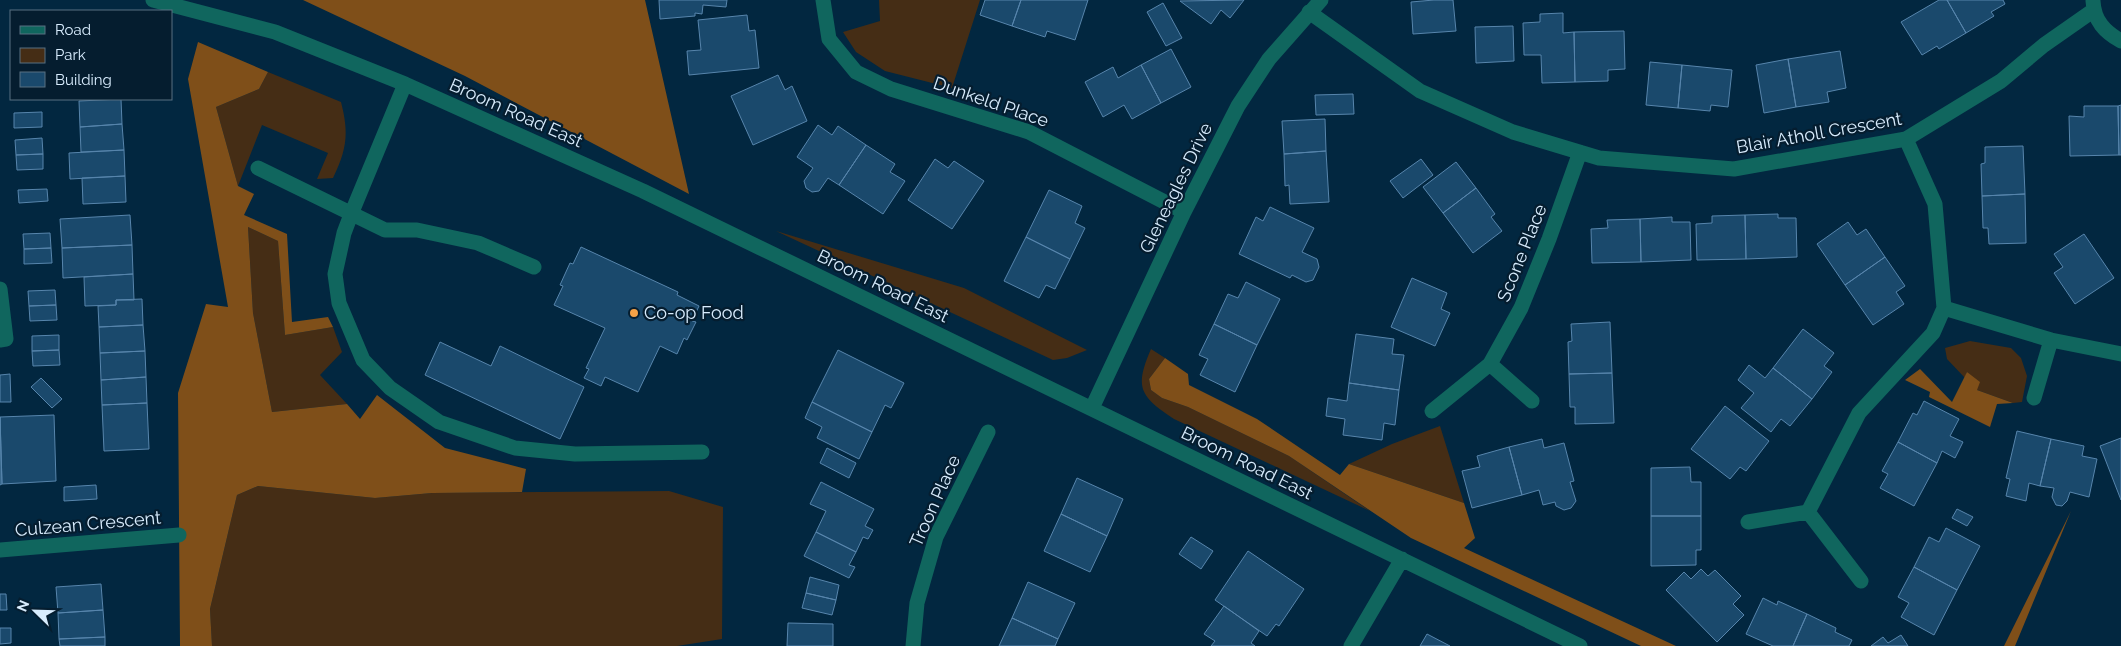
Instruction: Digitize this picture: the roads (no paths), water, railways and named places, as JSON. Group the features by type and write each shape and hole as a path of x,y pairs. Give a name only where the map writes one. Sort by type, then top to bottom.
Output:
{"street":[{"name":"Dunkeld Place","path":"823,0 828,39 856,72 892,89 1029,132 1184,212"},
{"name":"Gleneagles Drive","path":"1092,408 1184,212 1238,106 1269,59 1321,0"},
{"name":"Broom Road East","path":"161,1 275,32 405,84 652,195 1580,646"},
{"name":"Blair Atholl Crescent","path":"1309,12 1420,91 1513,132 1599,158 1734,169 1906,139 2001,82 2093,5"},
{"path":"2093,5 2099,23 2109,34 2121,41"},
{"path":"405,84 344,234 336,274 339,304 363,360 390,388 440,422 516,448 575,454 702,452"},
{"path":"1808,512 1859,413 1933,333 1944,308 1935,204 1906,139"},
{"name":"Scone Place","path":"1432,411 1490,364 1521,308 1549,240 1580,152"},
{"path":"258,168 352,212 384,230 417,230 478,243 534,267"},
{"path":"0,289 6,339 0,340"},
{"path":"1944,308 2051,340 2121,354"},
{"path":"2034,398 2051,340"},
{"path":"1490,364 1532,401"},
{"name":"Troon Place","path":"913,646 918,603 936,536 988,432"},
{"path":"1748,522 1808,512"},
{"path":"1808,512 1861,581"},
{"name":"Culzean Crescent","path":"0,550 179,535"},
{"path":"1351,646 1402,559"}],"place":[{"name":"Co-op Food","path":"634,313"}]}
